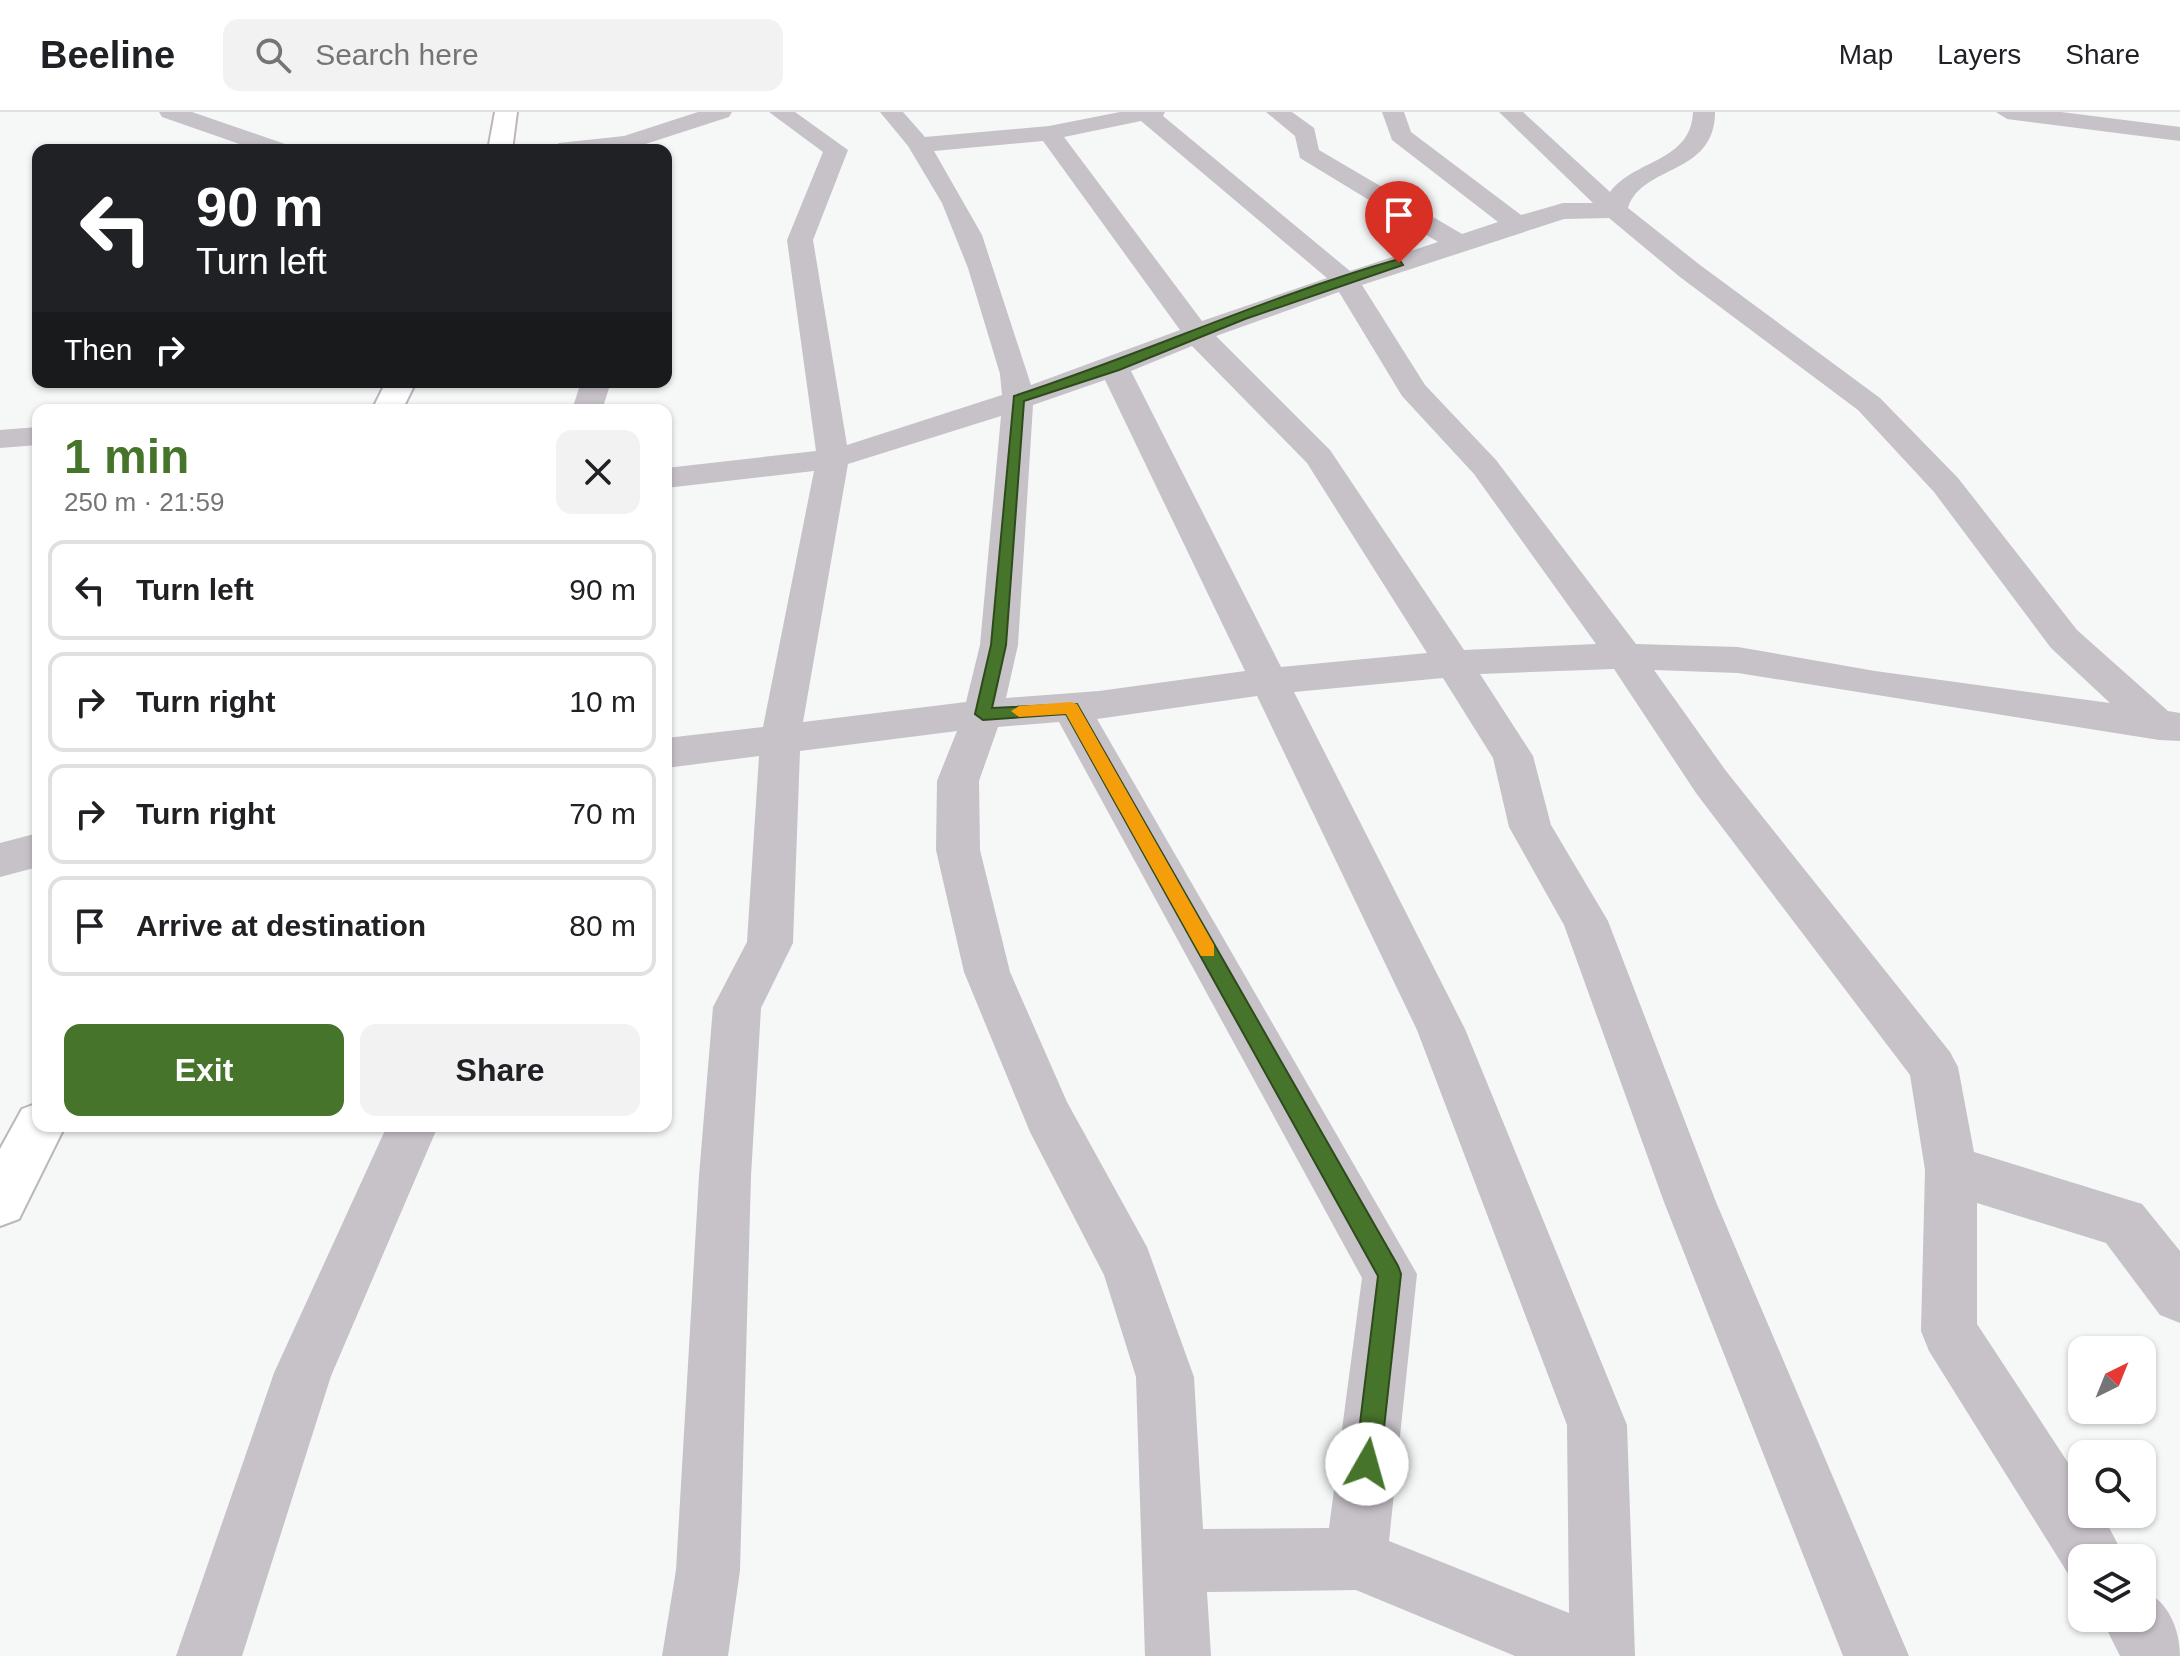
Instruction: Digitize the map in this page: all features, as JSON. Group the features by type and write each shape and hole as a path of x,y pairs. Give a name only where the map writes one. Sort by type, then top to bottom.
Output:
{"main road":[{"path":"501,144 506,112"},
{"path":"0,1201 37,1132"}],"street":[{"path":"170,112 263,144"},
{"path":"635,144 721,112"},
{"path":"695,1656 708,1570 725,1176 737,1007 770,943 780,739 833,458 800,240 836,150 780,112"},
{"path":"891,112 939,170 970,230 1015,374 1018,399 999,645 983,714 958,781 958,850 987,972 1048,1116 1128,1266 1165,1377 1178,1656"},
{"path":"1277,112 1306,133 1308,153 1459,243"},
{"path":"1393,112 1400,135 1517,224"},
{"path":"1510,112 1615,210 1690,271 1869,404 1946,485 2064,639 2172,731"},
{"path":"1615,210 1621,193 1691,150 1706,123 1704,112"},
{"path":"2007,112 2180,134"},
{"path":"920,145 1049,133 1148,113 1346,281 1413,390 1485,467 1625,656 1711,782 1933,1067 1951,1170 1949,1331 2085,1544"},
{"path":"1049,133 1197,334 1319,457 1513,756 1530,827 1585,921 1690,1202 1876,1656"},
{"path":"672,477 833,458 1114,367 1346,281 1517,224 1563,211 1615,210"},
{"path":"1114,367 1441,1029 1597,1425 1602,1656"},
{"path":"0,428 32,435"},
{"path":"0,439 32,436"},
{"path":"672,752 983,714 1071,708 1269,681 1452,664 1625,656 1738,660 2172,731"},
{"path":"1071,708 1390,1274 1356,1559"},
{"path":"0,860 32,852"},
{"path":"209,1656 303,1373 410,1132"},
{"path":"1951,1170 2123,1222 2180,1295"},
{"path":"1174,1561 1356,1559 1594,1656"},
{"path":"2142,1632 2157,1656"}],"slow traffic":[{"path":"1019,711 1071,708 1208,950"}],"route":[{"path":"1367,1464 1390,1274 1071,708 983,714 999,645 1018,399 1114,367 1241,316 1399,263"}]}
